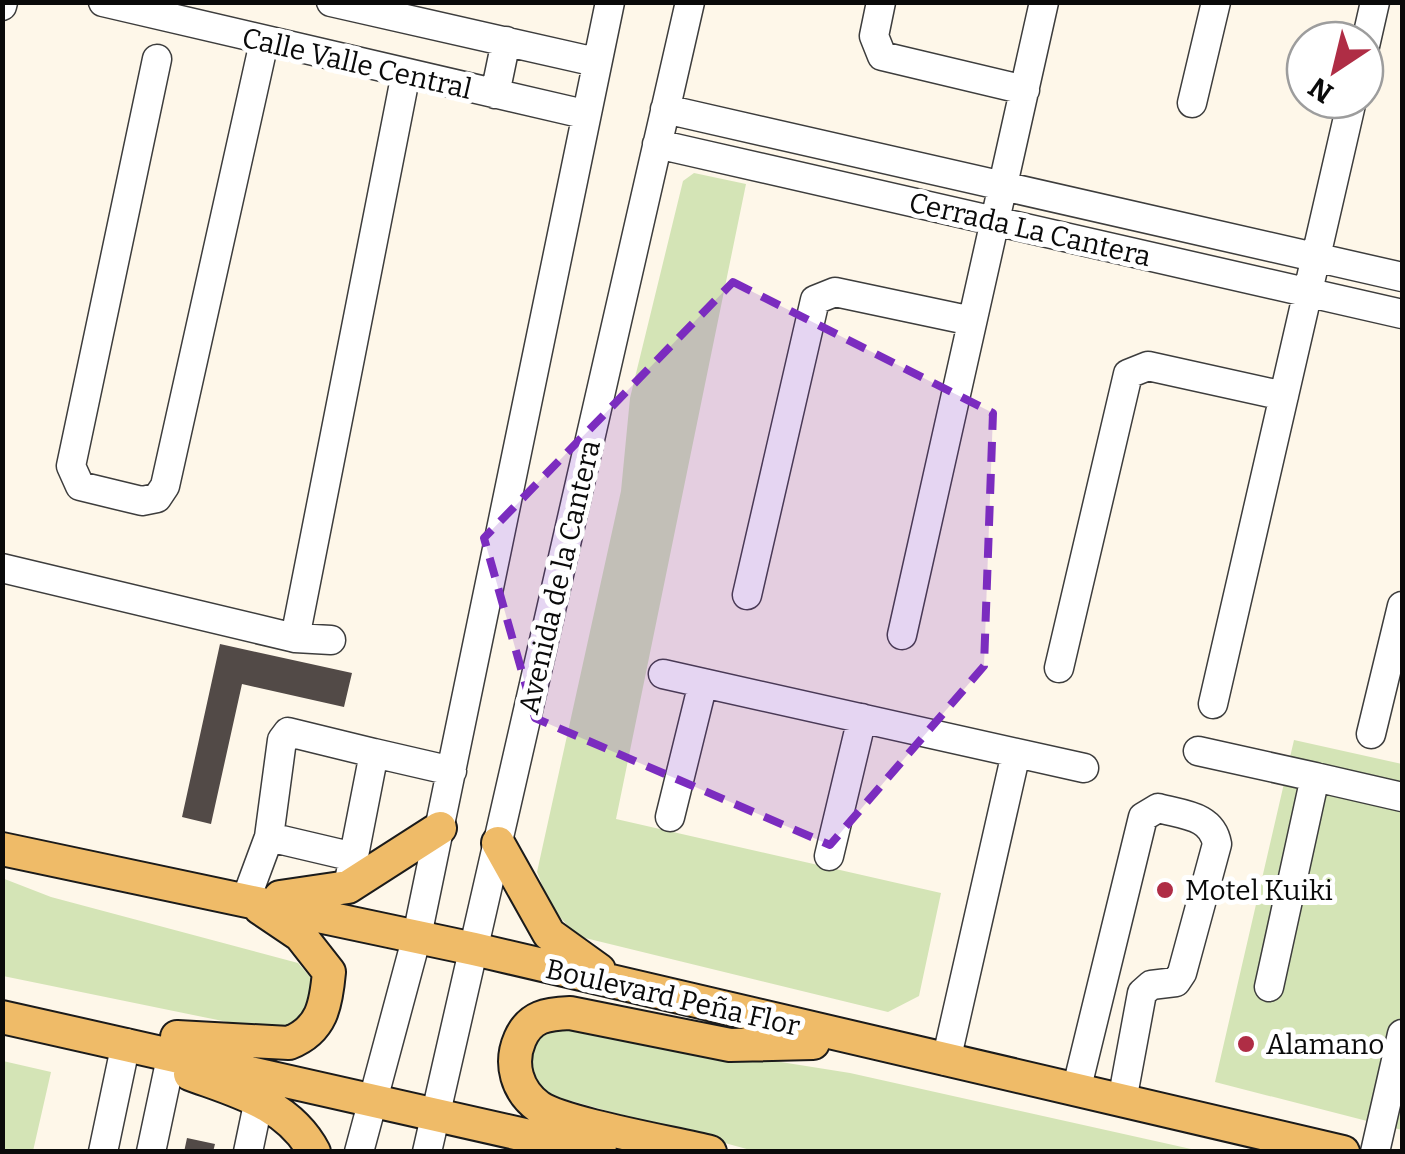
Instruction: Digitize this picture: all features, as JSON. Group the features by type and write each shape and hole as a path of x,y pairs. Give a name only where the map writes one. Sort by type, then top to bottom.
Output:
{"main road":[{"path":"246,899 301,896 440,828"},
{"path":"498,843 522,894 549,934 583,961 654,993"},
{"name":"Boulevard Peña Flor","path":"2,849 417,936 1343,1152"},
{"path":"63,1030 272,1043 306,1036 326,1009 329,972 300,936 246,899"},
{"path":"710,1152 542,1109 518,1085 515,1067 523,1032 546,1014 570,1014 730,1045 862,1042"},
{"path":"2,1017 63,1030 261,1086 374,1097 600,1152"},
{"path":"261,1086 314,1152"}],"street":[{"name":"Calle Valle Central","path":"103,2 584,114"},
{"name":"Calle Valle Central","path":"331,2 435,14 506,41 596,62"},
{"path":"358,1152 417,936 610,2"},
{"name":"Avenida de la Cantera","path":"427,1152 690,2"},
{"path":"881,2 874,36 882,56 1025,90"},
{"path":"902,634 1044,2"},
{"path":"1192,103 1216,2"},
{"name":"Calle Valle Central","path":"495,94 506,41"},
{"path":"158,59 72,466 80,486 142,501 156,498 165,486 264,42"},
{"path":"295,638 406,73"},
{"name":"Cerrada La Cantera","path":"666,109 1402,276"},
{"path":"1212,704 1347,120"},
{"name":"Cerrada La Cantera","path":"657,144 1402,314"},
{"path":"747,594 814,300 834,292 972,321"},
{"path":"1059,668 1128,374 1148,366 1284,396"},
{"path":"2,568 295,638 331,640"},
{"path":"1371,734 1402,606"},
{"path":"663,674 1084,768"},
{"path":"670,817 703,683"},
{"path":"829,856 862,718"},
{"path":"246,899 269,837 284,734 452,771"},
{"path":"1198,752 1402,796"},
{"path":"269,837 351,872 374,753"},
{"path":"946,1061 1016,753"},
{"path":"1269,987 1315,777"},
{"path":"1076,1091 1104,973 1143,818 1158,808 1204,820 1215,832 1217,844 1182,973 1176,982 1151,985 1104,973"},
{"path":"1122,1101 1142,993 1151,985"},
{"path":"1375,1152 1402,1032"},
{"path":"103,1152 125,1047"},
{"path":"151,1152 171,1060"},
{"path":"248,1152 261,1086"}],"highlighted area":[{"path":"733,282 993,413 984,666 830,845 535,718 484,538"}],"green space":[{"path":"694,173 746,184 616,819 941,893 919,996 888,1012 577,936 551,907 537,872 621,491 630,398 683,181"},
{"path":"1294,740 1402,764 1402,1130 1215,1082"},
{"path":"2,878 51,897 298,963 317,985 317,1007 281,1033 3,976"},
{"path":"557,1026 850,1073 1200,1151 754,1151 542,1093 525,1070 534,1038"},
{"path":"3,1061 51,1072 33,1151 3,1151"}],"building":[{"path":"220,644 352,673 344,707 242,684 211,824 182,817"},
{"path":"187,1138 215,1144 213,1152 184,1152"}],"place":[{"name":"Motel Kuiki","path":"1165,890"},
{"name":"Alamano","path":"1246,1044"}]}
